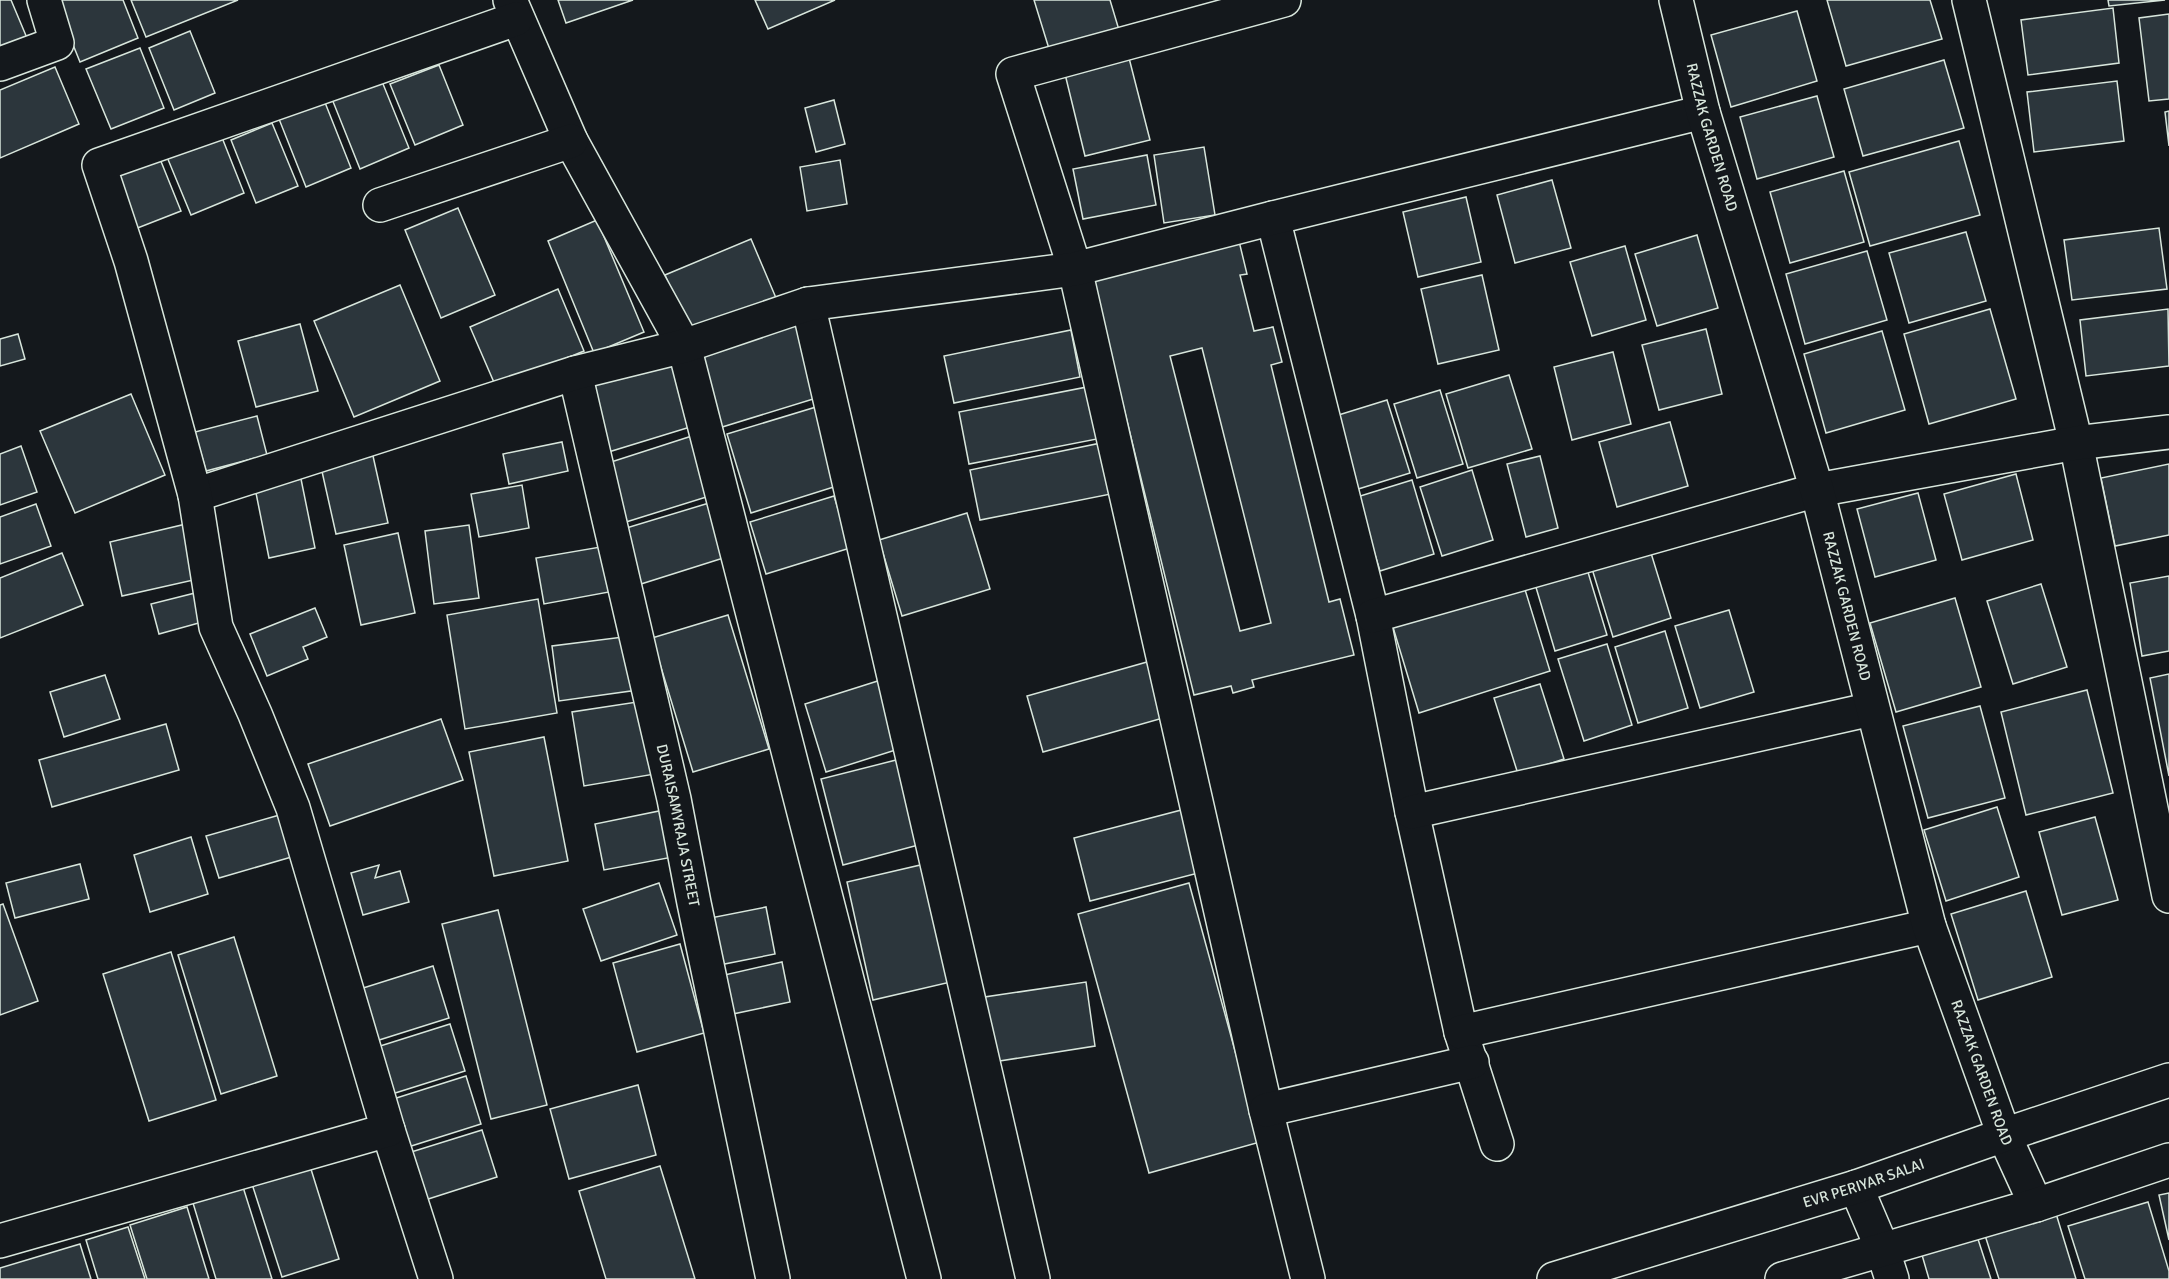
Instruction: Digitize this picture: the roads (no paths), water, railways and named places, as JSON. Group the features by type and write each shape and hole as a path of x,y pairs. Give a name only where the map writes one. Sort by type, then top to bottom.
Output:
{"street":[{"path":"0,64 57,43 44,0"},
{"path":"1284,0 1013,74 1075,269 1266,1110 1308,1279"},
{"name":"RAZZAK GARDEN ROAD","path":"1676,0 1703,112 1816,490 1929,926 2004,1135 2036,1204"},
{"path":"1969,0 2076,443 2169,896"},
{"path":"436,1279 388,1130 293,808 255,714 216,627 195,495 131,261 99,165 513,9 571,141 684,346 924,1279"},
{"path":"195,495 575,373 684,346 808,304 1075,269 1703,112"},
{"path":"380,205 571,141"},
{"path":"1273,218 1373,616 1412,812 1466,1047 1497,1144"},
{"path":"808,304 1033,1279"},
{"name":"DURAISAMYRAJA STREET","path":"575,373 674,799 773,1279"},
{"path":"1373,616 1816,490 2076,443 2169,432"},
{"path":"1412,812 1872,709"},
{"path":"1266,1110 1466,1047 1929,926"},
{"name":"EVR PERIYAR SALAI","path":"1554,1279 1856,1187 2169,1080"},
{"path":"0,1241 388,1130"},
{"path":"1782,1279 2036,1204 2169,1160"},
{"path":"1856,1187 1882,1248 1892,1279"}]}
